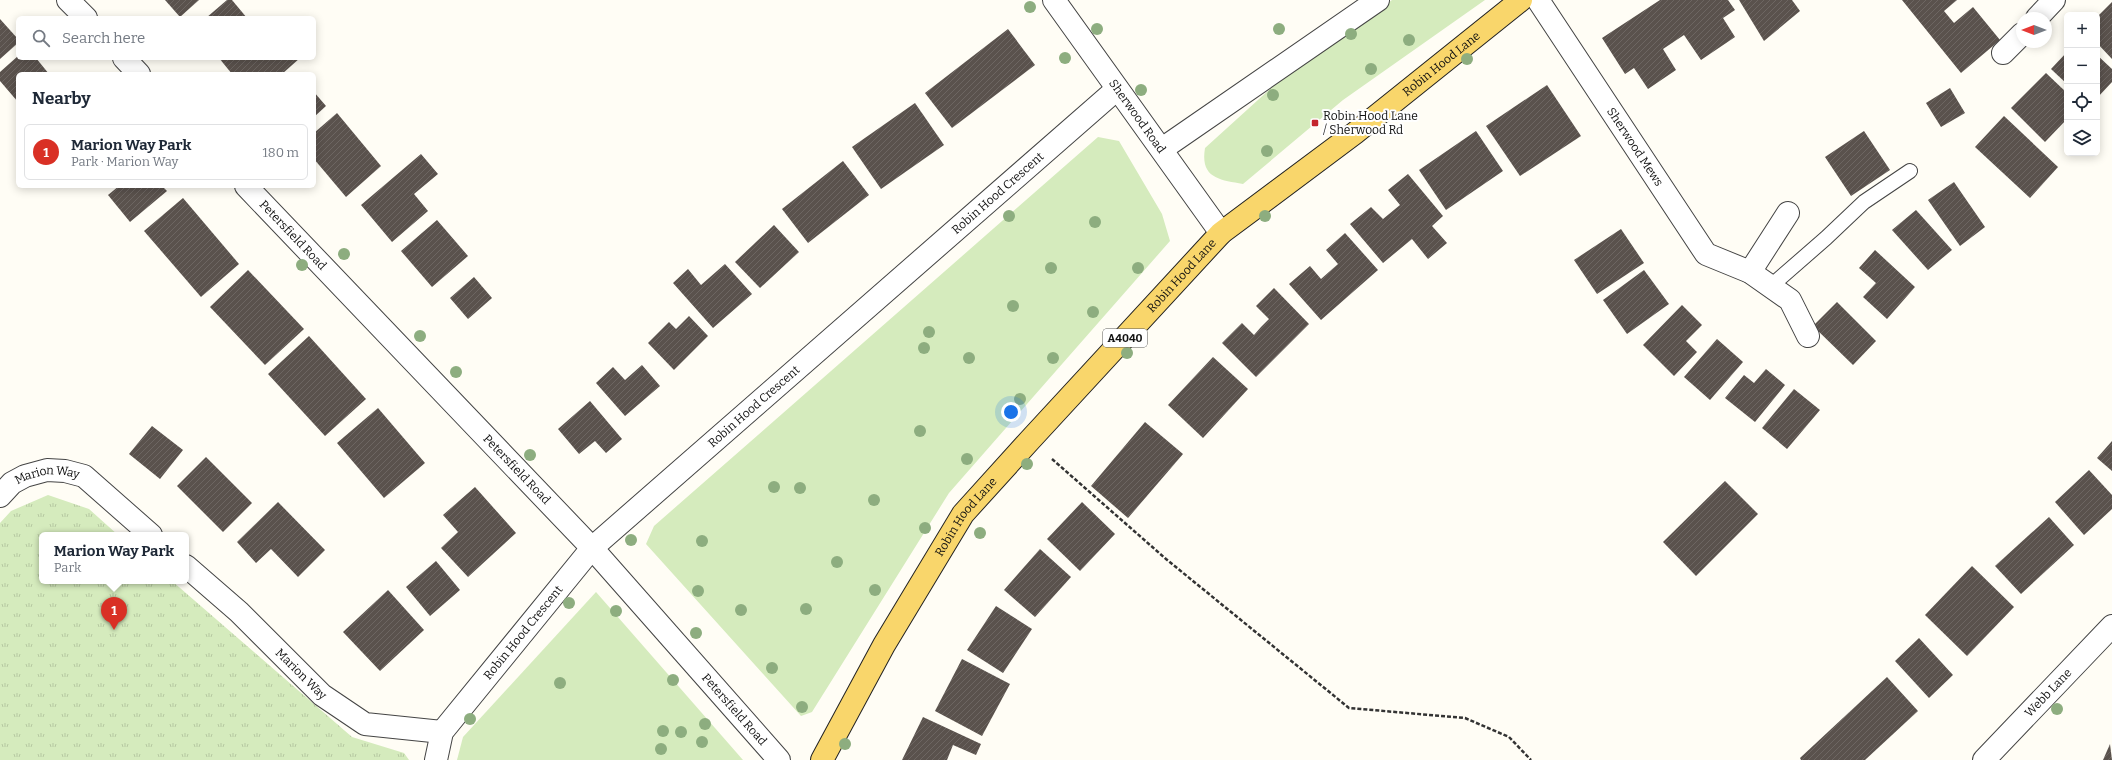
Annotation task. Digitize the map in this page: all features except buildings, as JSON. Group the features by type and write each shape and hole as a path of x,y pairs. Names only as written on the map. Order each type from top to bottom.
{"main road":[{"name":"Robin Hood Lane","path":"822,760 884,645 963,514 1030,440 1221,233 1355,133 1521,0"}],"street":[{"path":"68,0 84,16"},
{"name":"Sherwood Road","path":"1054,0 1221,233"},
{"path":"1162,149 1378,0"},
{"name":"Sherwood Mews","path":"1538,0 1706,254 1750,272 1790,300 1808,336"},
{"path":"2003,53 2016,40"},
{"path":"126,60 137,72"},
{"name":"Robin Hood Crescent","path":"436,760 442,732 592,548 1117,89"},
{"name":"Petersfield Road","path":"248,188 592,548 779,760"},
{"path":"1750,272 1788,213"},
{"name":"Marion Way","path":"0,496 12,483 25,476 47,470 65,471 84,476 148,532"},
{"name":"Marion Way","path":"189,569 239,612 322,696 365,724 442,732"},
{"name":"Webb Lane","path":"1984,760 2112,626"}],"lane":[{"path":"1771,286 1826,238 1864,202 1910,171"}],"path":[{"path":"1030,440 1166,559 1349,708 1465,718 1509,737 1531,760"}],"green space":[{"path":"1392,0 1485,0 1343,100 1243,184 1219,179 1208,172 1205,166 1204,158 1205,148 1291,70"},
{"path":"1098,137 1119,141 1162,214 1170,241 949,493 812,712 801,716 646,544 654,526"},
{"path":"48,495 89,509 115,532 39,532 39,584 175,584 352,737 404,753 409,760 0,760 0,523 11,511"},
{"path":"596,592 743,760 457,760 463,737"}],"place":[{"name":"Robin Hood Lane / Sherwood Rd","path":"1315,123"},
{"name":"Marion Way Park","path":"114,630"}]}
